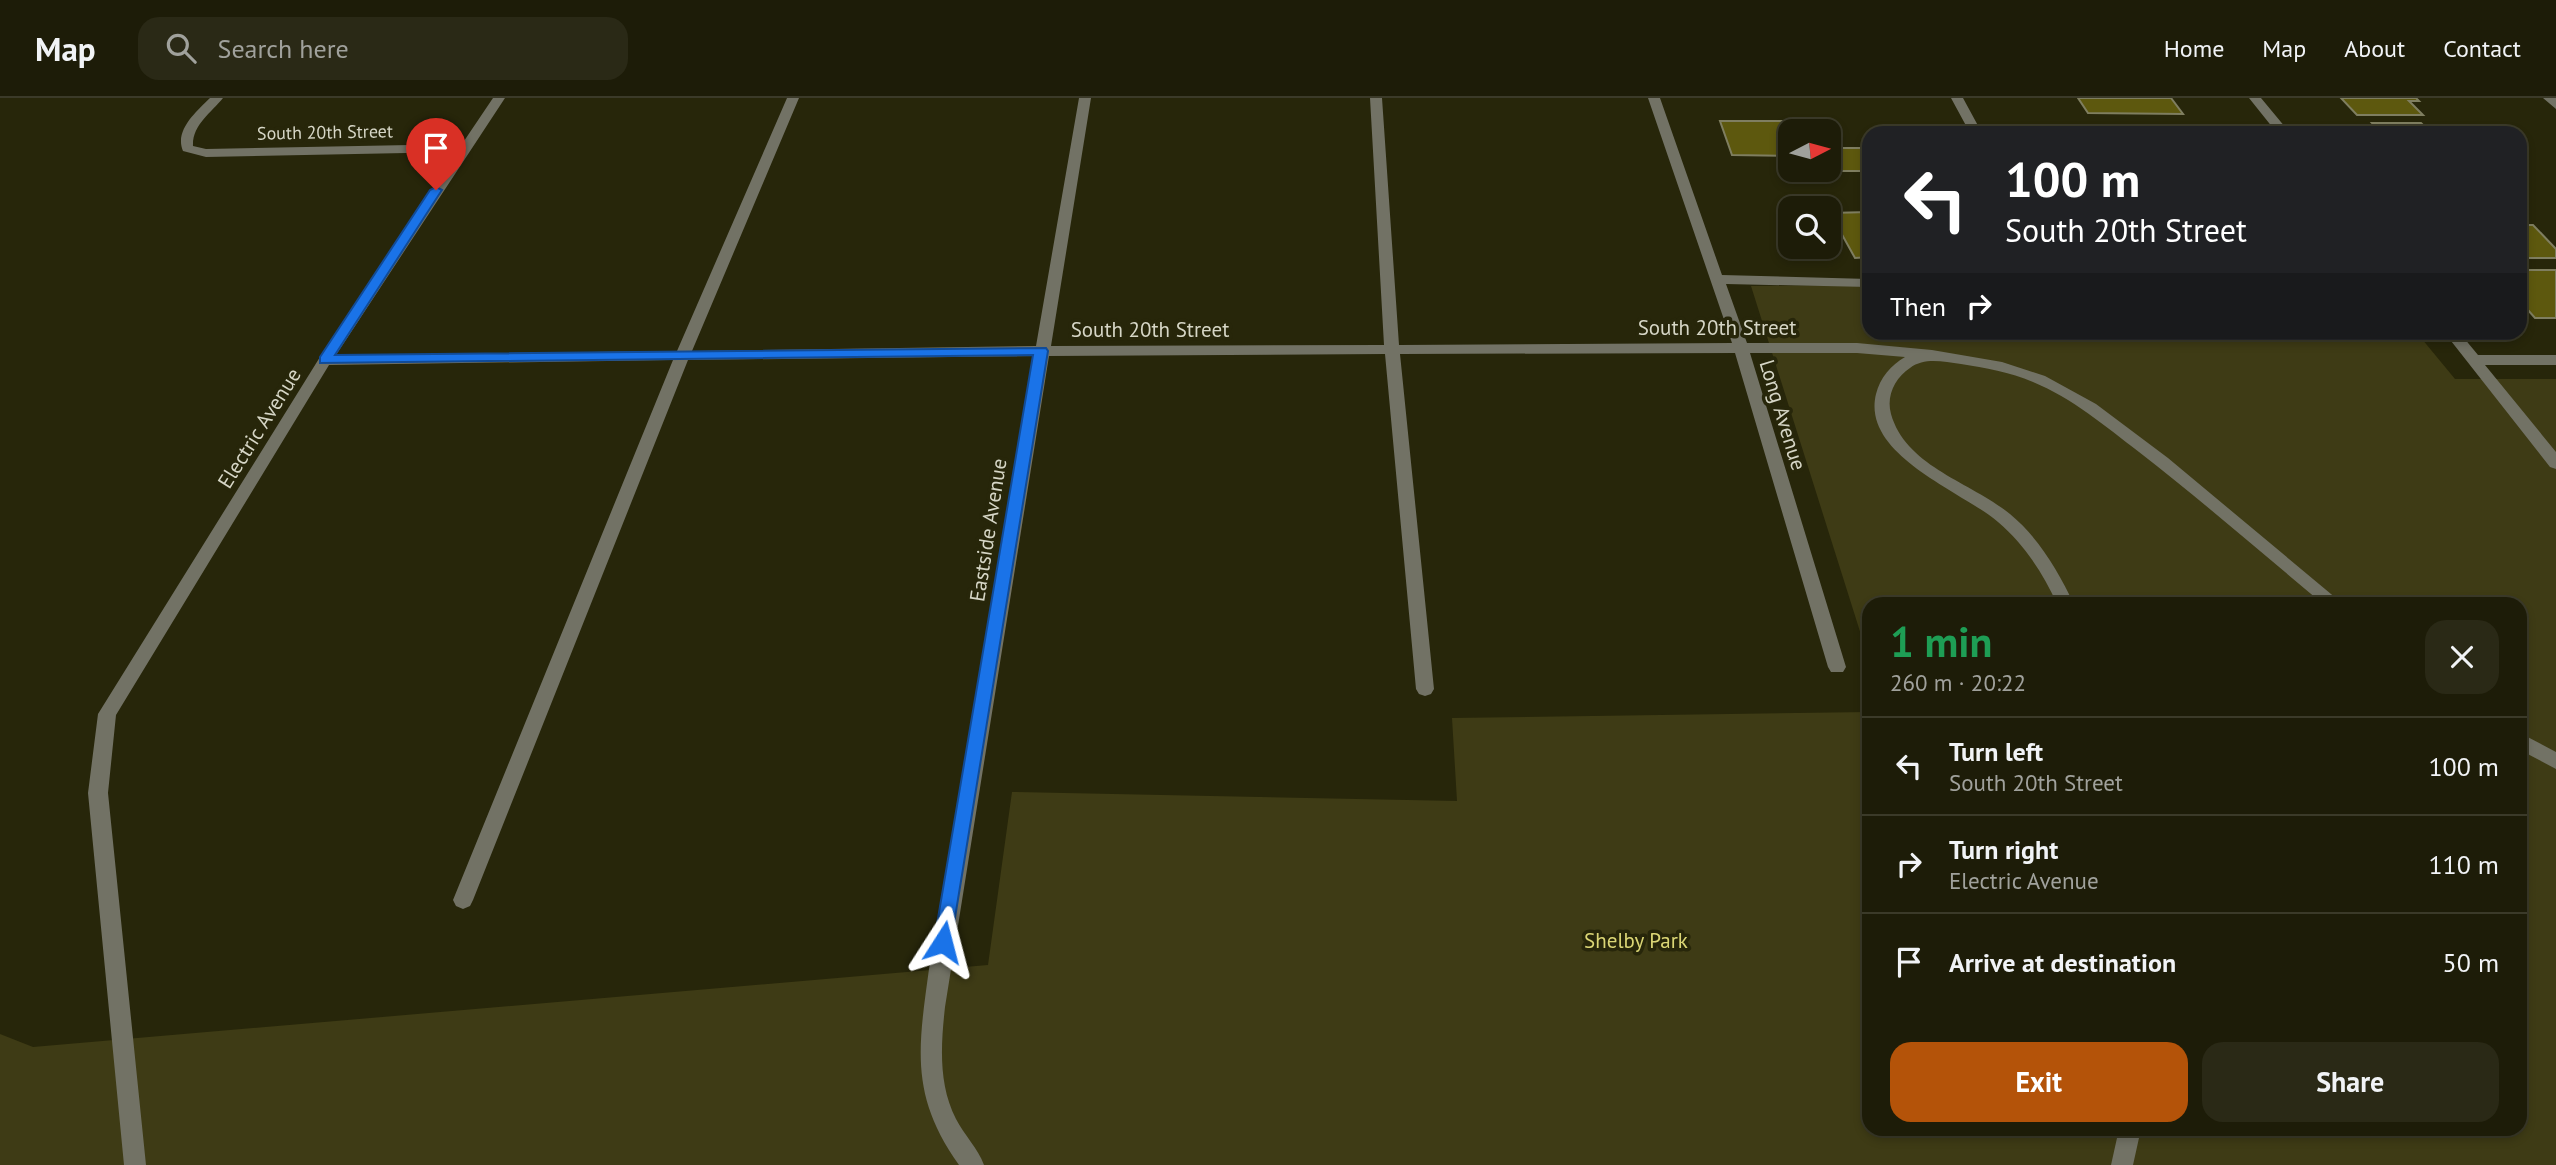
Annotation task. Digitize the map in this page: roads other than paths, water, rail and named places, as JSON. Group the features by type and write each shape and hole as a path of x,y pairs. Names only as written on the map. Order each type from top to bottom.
{"street":[{"name":"South 20th Street","path":"216,98 193,124 185,141 187,148 206,153 464,148"},
{"name":"Electric Avenue","path":"135,1165 98,793 107,714 325,360 499,98"},
{"path":"463,900 683,355 793,98"},
{"name":"Eastside Avenue","path":"974,1165 943,1118 932,1081 930,1043 939,969 1084,98"},
{"path":"1376,98 1392,349 1425,690"},
{"name":"Long Avenue","path":"1654,98 1741,348 1838,667"},
{"path":"1957,98 1972,126"},
{"path":"2255,98 2278,126"},
{"path":"2549,98 2556,105"},
{"path":"1717,279 1862,283"},
{"path":"2458,340 2556,463"},
{"name":"South 20th Street","path":"325,360 1392,349 1857,348 1932,355 2014,370 2059,388 2179,475 2327,597"},
{"path":"1932,355 1916,357 1889,379 1882,402 1889,429 1901,446 1919,463 2004,518 2048,569 2062,597"},
{"path":"2474,360 2556,360"},
{"path":"2527,745 2556,761"},
{"path":"2122,1165 2128,1136"}],"park label":[{"name":"Shelby Park","path":"1636,940"}]}
